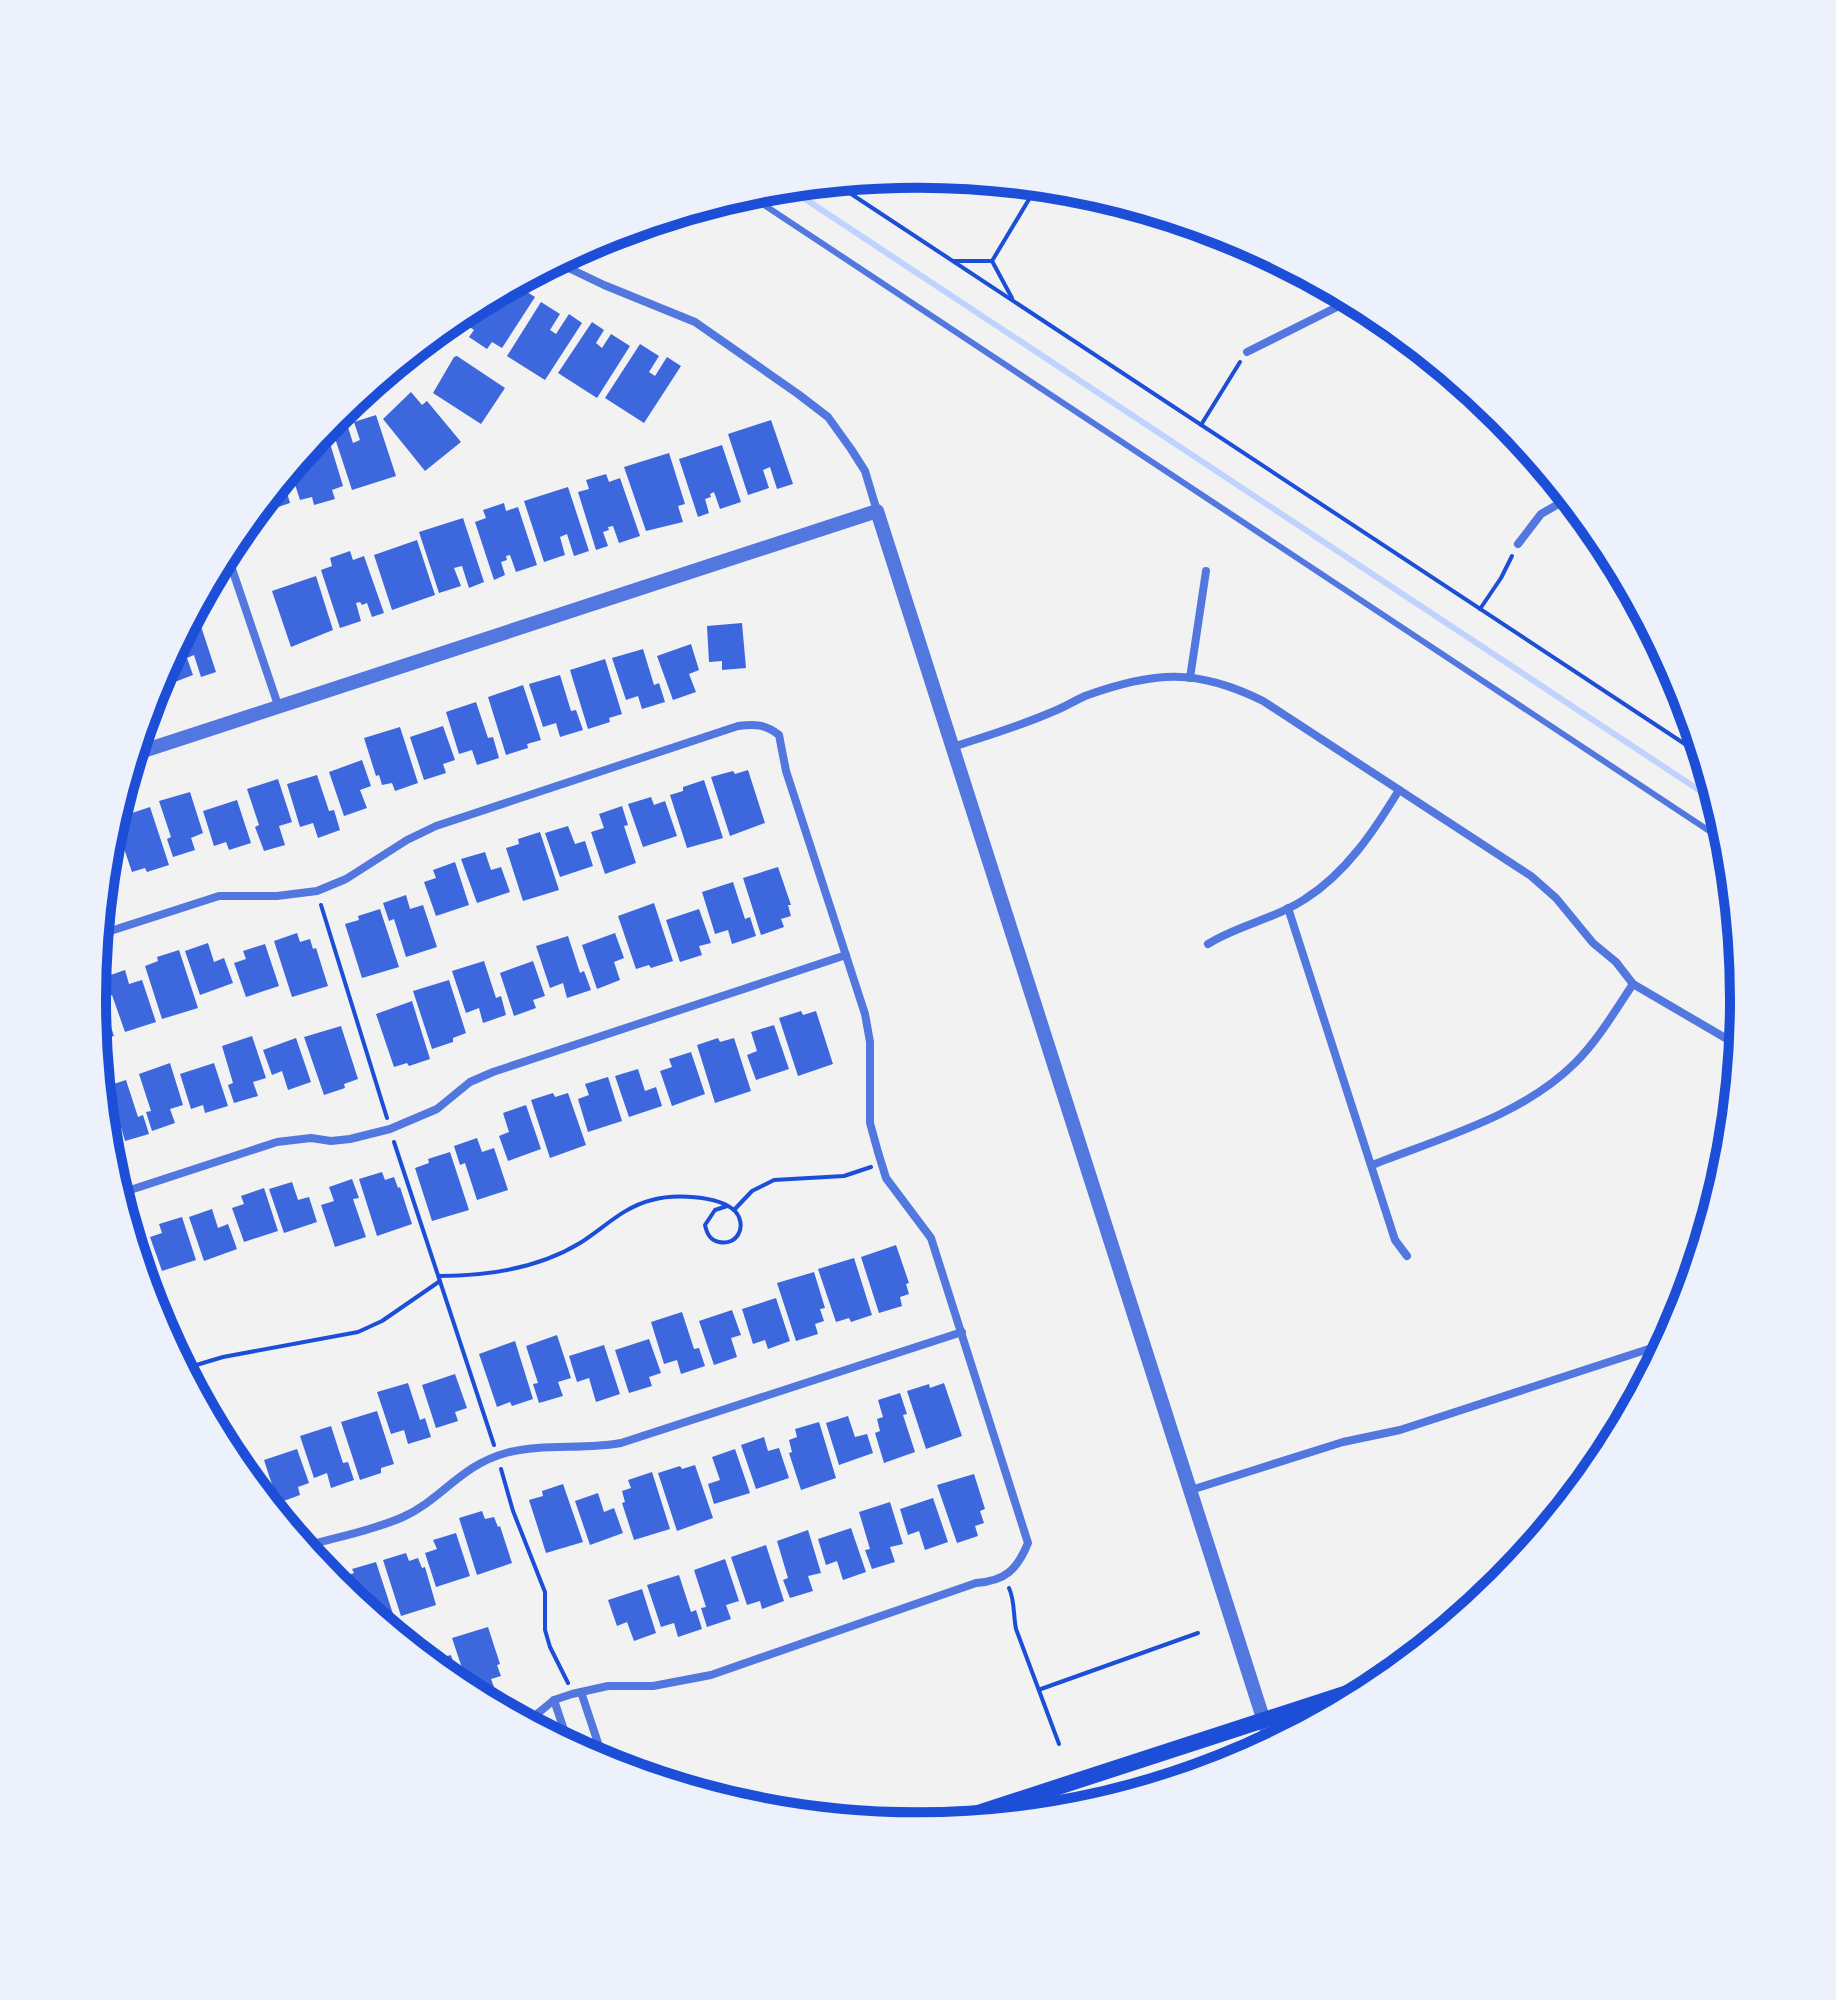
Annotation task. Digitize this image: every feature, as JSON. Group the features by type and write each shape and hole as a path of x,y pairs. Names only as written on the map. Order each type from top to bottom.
{"main road":[{"path":"994,1808 1331,1699"}],"street":[{"path":"568,268 695,322 828,417 865,471 1268,1732"},
{"path":"1247,352 1339,306"},
{"path":"1518,544 1541,514 1560,503"},
{"path":"146,750 877,511"},
{"path":"232,567 279,708"},
{"path":"1190,678 1206,571"},
{"path":"953,747 1054,712 1083,697 1143,678 1171,675 1236,688 1263,701 1531,876 1556,898 1593,943 1616,962 1633,984 1728,1040"},
{"path":"109,931 219,896 266,897 317,891 346,879 407,840 436,826 738,726 755,724 769,727 779,735 786,771 865,1014 870,1042 870,1123 886,1178 931,1238 1028,1543 1021,1562 995,1581 976,1583 711,1675 677,1683 608,1686 577,1693 554,1700 535,1715"},
{"path":"1208,944 1305,900 1348,862 1372,834 1399,790"},
{"path":"1288,908 1395,1240 1407,1256"},
{"path":"129,1190 277,1142 311,1138 331,1141 350,1139 390,1129 437,1109 470,1082 493,1072 846,955"},
{"path":"1372,1165 1500,1112 1552,1083 1595,1041 1633,984"},
{"path":"316,1543 403,1517 464,1471 498,1456 527,1449 597,1447 621,1443 962,1332"},
{"path":"1191,1490 1343,1442 1400,1430 1651,1348"},
{"path":"577,1693 598,1746"},
{"path":"554,1700 564,1730"}],"lane":[{"path":"762,204 1712,833"}],"path":[{"path":"848,192 1689,747"},
{"path":"992,261 1031,196"},
{"path":"952,261 992,261"},
{"path":"992,261 1013,300"},
{"path":"1201,425 1247,352"},
{"path":"1480,609 1501,578 1518,544"},
{"path":"317,891 513,1511 545,1592 545,1630 550,1647 577,1693"},
{"path":"734,1210 752,1191 774,1180 844,1176 882,1163"},
{"path":"194,1366 223,1357 358,1332 382,1321 440,1279 514,1268 561,1253 616,1217 647,1201 666,1196 687,1197 727,1206 734,1210 740,1219 738,1237 723,1243 714,1241 708,1235 705,1225 715,1210 727,1206"},
{"path":"1004,1577 1014,1599 1016,1629 1034,1683 1041,1689 1059,1744"},
{"path":"1041,1689 1198,1633"}],"building":[{"path":"524,290 535,297 502,348 492,342 487,349 469,337 474,330 467,325 512,297"},
{"path":"541,302 560,314 550,330 556,334 569,314 582,323 545,380 507,356"},
{"path":"592,322 604,330 596,343 602,348 611,334 630,346 597,398 558,373"},
{"path":"640,344 659,356 649,372 655,376 667,357 681,366 644,423 605,398"},
{"path":"457,356 505,388 481,424 433,393"},
{"path":"411,392 422,405 427,401 461,442 425,471 383,419"},
{"path":"376,415 396,476 352,490 334,436 347,423 353,443 360,440 354,422"},
{"path":"771,420 793,484 777,489 770,467 763,470 769,488 748,495 728,434"},
{"path":"329,442 343,486 332,490 335,499 314,505 312,497 300,500 294,482"},
{"path":"722,445 741,502 720,509 714,492 705,499 709,513 698,517 679,459"},
{"path":"669,453 685,504 678,506 683,522 646,531 624,467"},
{"path":"606,474 609,482 620,478 640,536 619,543 613,526 608,527 609,530 603,532 608,546 596,550 578,492 589,489 586,480"},
{"path":"568,487 589,551 574,556 567,534 560,537 565,555 544,562 524,501"},
{"path":"286,491 290,503 272,509"},
{"path":"504,503 506,511 518,507 537,565 516,572 510,555 506,556 507,560 501,562 505,575 494,580 475,522 486,518 483,510"},
{"path":"463,518 484,582 469,588 462,566 454,568 461,586 439,593 419,532"},
{"path":"417,540 435,595 392,610 374,555"},
{"path":"350,551 353,560 364,556 384,613 372,617 367,603 356,603 361,621 340,628 321,570 332,566 330,558"},
{"path":"316,576 333,630 291,647 272,591"},
{"path":"200,623 216,672 201,677 194,655 187,658 193,675 172,683"},
{"path":"742,623 746,668 722,670 722,661 709,662 707,626"},
{"path":"691,644 699,670 689,674 696,692 673,700 657,656"},
{"path":"643,649 654,685 659,683 665,702 642,709 638,696 626,700 612,658"},
{"path":"605,659 622,714 609,718 610,722 588,729 570,670"},
{"path":"560,675 571,711 576,710 583,730 560,737 556,723 543,727 529,684"},
{"path":"523,685 541,740 506,755 488,697"},
{"path":"476,702 488,738 493,737 499,758 477,765 472,750 459,754 446,712"},
{"path":"443,726 455,760 443,764 446,773 424,780 410,737"},
{"path":"400,727 418,783 395,791 392,783 382,785 379,775 376,776 364,738"},
{"path":"362,760 371,786 360,790 367,808 344,816 329,772"},
{"path":"748,770 765,823 730,836 711,777"},
{"path":"317,775 329,811 334,810 340,830 318,838 313,823 300,827 287,784"},
{"path":"278,779 292,822 279,826 285,845 264,851 247,789"},
{"path":"704,780 723,838 687,848 670,795"},
{"path":"190,792 203,833 191,838 195,850 173,857 167,839 171,837 159,801"},
{"path":"651,797 654,805 665,801 677,836 643,847 628,804"},
{"path":"237,800 251,843 229,850 226,842 214,846 203,811"},
{"path":"622,806 628,825 624,826 636,863 605,874 591,832 604,828 599,814"},
{"path":"150,807 169,865 147,872 145,868 132,872 122,842 128,814"},
{"path":"568,826 575,844 585,841 593,866 560,877 545,833"},
{"path":"540,832 559,890 523,901 506,848 519,844 518,839"},
{"path":"485,852 491,870 501,867 510,892 477,903 461,859"},
{"path":"455,862 469,905 436,916 424,882 436,878 433,870"},
{"path":"778,867 791,905 788,905 791,916 781,919 784,927 761,935 743,878"},
{"path":"733,882 745,919 750,917 756,936 732,944 728,930 715,934 702,892"},
{"path":"406,895 410,909 423,905 437,947 406,957 394,919 389,921 383,903"},
{"path":"654,903 673,961 636,969 618,916"},
{"path":"380,909 399,967 362,978 345,924"},
{"path":"699,909 711,943 699,946 702,955 680,962 666,920"},
{"path":"297,933 300,942 310,939 313,949 316,948 328,986 292,997 274,941"},
{"path":"615,933 624,958 614,962 620,980 597,989 582,945"},
{"path":"568,936 580,973 584,971 591,990 567,998 563,983 550,988 536,946"},
{"path":"208,943 214,962 224,958 233,983 200,995 185,951"},
{"path":"265,944 279,986 246,997 234,963 246,959 243,951"},
{"path":"179,950 198,1008 162,1019 145,966 158,961 157,957"},
{"path":"484,961 496,998 501,996 506,1015 483,1023 479,1008 466,1013 452,971"},
{"path":"533,961 545,996 533,1000 536,1008 514,1016 500,973"},
{"path":"125,970 129,984 142,980 156,1022 125,1032 112,995 108,997 107,976"},
{"path":"449,980 466,1033 453,1038 453,1042 432,1049 413,991"},
{"path":"412,1001 430,1059 394,1067 376,1014"},
{"path":"801,1011 803,1015 816,1011 833,1064 798,1076 779,1018"},
{"path":"107,1014 114,1036 107,1038"},
{"path":"774,1025 789,1069 756,1080 747,1055 757,1051 751,1032"},
{"path":"341,1026 358,1079 344,1084 345,1088 324,1095 304,1037"},
{"path":"252,1036 266,1078 253,1082 258,1096 234,1103 228,1085 233,1083 222,1046"},
{"path":"296,1038 311,1082 288,1090 282,1071 272,1075 263,1050"},
{"path":"718,1038 720,1042 734,1038 751,1091 715,1103 697,1045"},
{"path":"691,1052 705,1094 672,1106 660,1071 672,1067 669,1059"},
{"path":"170,1063 183,1105 170,1109 175,1123 152,1131 146,1112 151,1111 139,1074"},
{"path":"214,1063 228,1106 205,1113 203,1105 191,1109 180,1074"},
{"path":"638,1069 645,1091 656,1087 662,1106 629,1117 615,1076"},
{"path":"608,1077 622,1121 588,1132 578,1099 589,1095 585,1084"},
{"path":"126,1080 138,1117 143,1115 149,1134 125,1141 121,1127 117,1128 111,1085"},
{"path":"553,1093 555,1097 568,1093 586,1145 550,1158 531,1100"},
{"path":"526,1105 541,1149 508,1161 499,1136 509,1132 503,1113"},
{"path":"477,1138 482,1152 494,1148 508,1190 477,1200 465,1163 460,1165 454,1146"},
{"path":"450,1152 469,1210 432,1221 415,1168 429,1163 428,1159"},
{"path":"382,1172 385,1180 394,1177 400,1187 412,1224 377,1236 359,1179"},
{"path":"352,1179 359,1198 353,1199 366,1237 335,1247 321,1205 334,1201 329,1187"},
{"path":"292,1182 298,1200 309,1197 317,1222 284,1233 269,1189"},
{"path":"264,1188 278,1231 244,1242 232,1208 244,1204 241,1196"},
{"path":"212,1209 218,1228 228,1224 237,1249 204,1261 189,1217"},
{"path":"182,1217 196,1260 162,1271 150,1237 162,1233 159,1224"},
{"path":"896,1245 909,1283 906,1284 909,1294 900,1297 902,1306 879,1313 861,1257"},
{"path":"854,1258 872,1315 851,1322 849,1318 836,1322 818,1269"},
{"path":"814,1272 825,1308 820,1309 824,1321 815,1324 818,1334 796,1341 777,1283"},
{"path":"776,1298 790,1341 768,1349 765,1340 753,1344 742,1309"},
{"path":"732,1310 741,1335 731,1338 737,1357 714,1365 699,1321"},
{"path":"682,1312 694,1349 699,1348 705,1366 681,1374 677,1360 664,1364 651,1322"},
{"path":"557,1335 571,1378 558,1382 563,1396 539,1403 533,1384 538,1383 526,1346"},
{"path":"649,1339 661,1373 649,1377 652,1386 629,1393 615,1350"},
{"path":"515,1341 533,1399 497,1407 479,1354"},
{"path":"604,1345 620,1394 596,1402 589,1378 577,1382 569,1356"},
{"path":"455,1374 467,1408 455,1412 458,1421 436,1428 422,1385"},
{"path":"408,1383 420,1420 425,1418 431,1437 408,1444 404,1430 391,1434 377,1392"},
{"path":"944,1383 962,1436 926,1449 907,1391"},
{"path":"900,1393 907,1414 903,1415 915,1452 884,1463 875,1433 880,1431 877,1419 883,1417 878,1400"},
{"path":"377,1411 394,1464 381,1468 381,1473 360,1480 341,1422"},
{"path":"848,1416 855,1437 867,1434 873,1453 839,1465 826,1423"},
{"path":"819,1422 836,1478 801,1490 789,1453 792,1452 789,1440 797,1437 795,1429"},
{"path":"331,1426 343,1463 348,1462 354,1480 331,1488 327,1473 314,1478 300,1436"},
{"path":"764,1437 768,1451 779,1448 789,1478 756,1489 741,1445"},
{"path":"297,1449 309,1483 298,1487 300,1495 281,1502 264,1460"},
{"path":"735,1449 750,1493 714,1504 708,1484 720,1480 712,1457"},
{"path":"695,1465 713,1518 677,1531 658,1473"},
{"path":"652,1472 670,1529 634,1540 622,1503 625,1502 622,1491 631,1488 628,1480"},
{"path":"974,1474 985,1509 980,1511 984,1523 975,1526 978,1536 957,1543 937,1485"},
{"path":"563,1484 583,1542 546,1553 529,1500 543,1496 542,1491"},
{"path":"598,1493 604,1512 614,1508 623,1533 590,1545 575,1501"},
{"path":"933,1498 948,1542 925,1550 919,1531 908,1535 900,1509"},
{"path":"890,1502 903,1544 890,1547 895,1562 872,1569 865,1550 870,1549 859,1512"},
{"path":"482,1511 485,1519 494,1517 500,1526 512,1563 477,1575 459,1518"},
{"path":"851,1528 866,1572 843,1580 837,1561 826,1565 818,1539"},
{"path":"808,1530 821,1573 808,1576 813,1591 790,1598 783,1580 788,1578 777,1541"},
{"path":"456,1533 470,1576 436,1587 425,1553 437,1549 433,1540"},
{"path":"766,1545 784,1601 762,1609 760,1601 747,1605 731,1557"},
{"path":"406,1553 409,1561 418,1558 422,1568 425,1567 436,1605 401,1616 383,1560"},
{"path":"725,1559 739,1601 726,1605 731,1619 707,1627 701,1608 706,1607 694,1570"},
{"path":"376,1562 394,1617 346,1576 354,1573 352,1569"},
{"path":"679,1575 691,1612 696,1610 702,1629 678,1637 674,1623 661,1627 647,1585"},
{"path":"642,1589 656,1633 634,1641 627,1622 617,1626 608,1600"},
{"path":"488,1627 500,1664 497,1665 501,1676 491,1679 494,1687 489,1689 463,1672 452,1638"},
{"path":"451,1655 454,1666 442,1657"}],"waterway":[{"path":"802,197 1703,792"}]}
